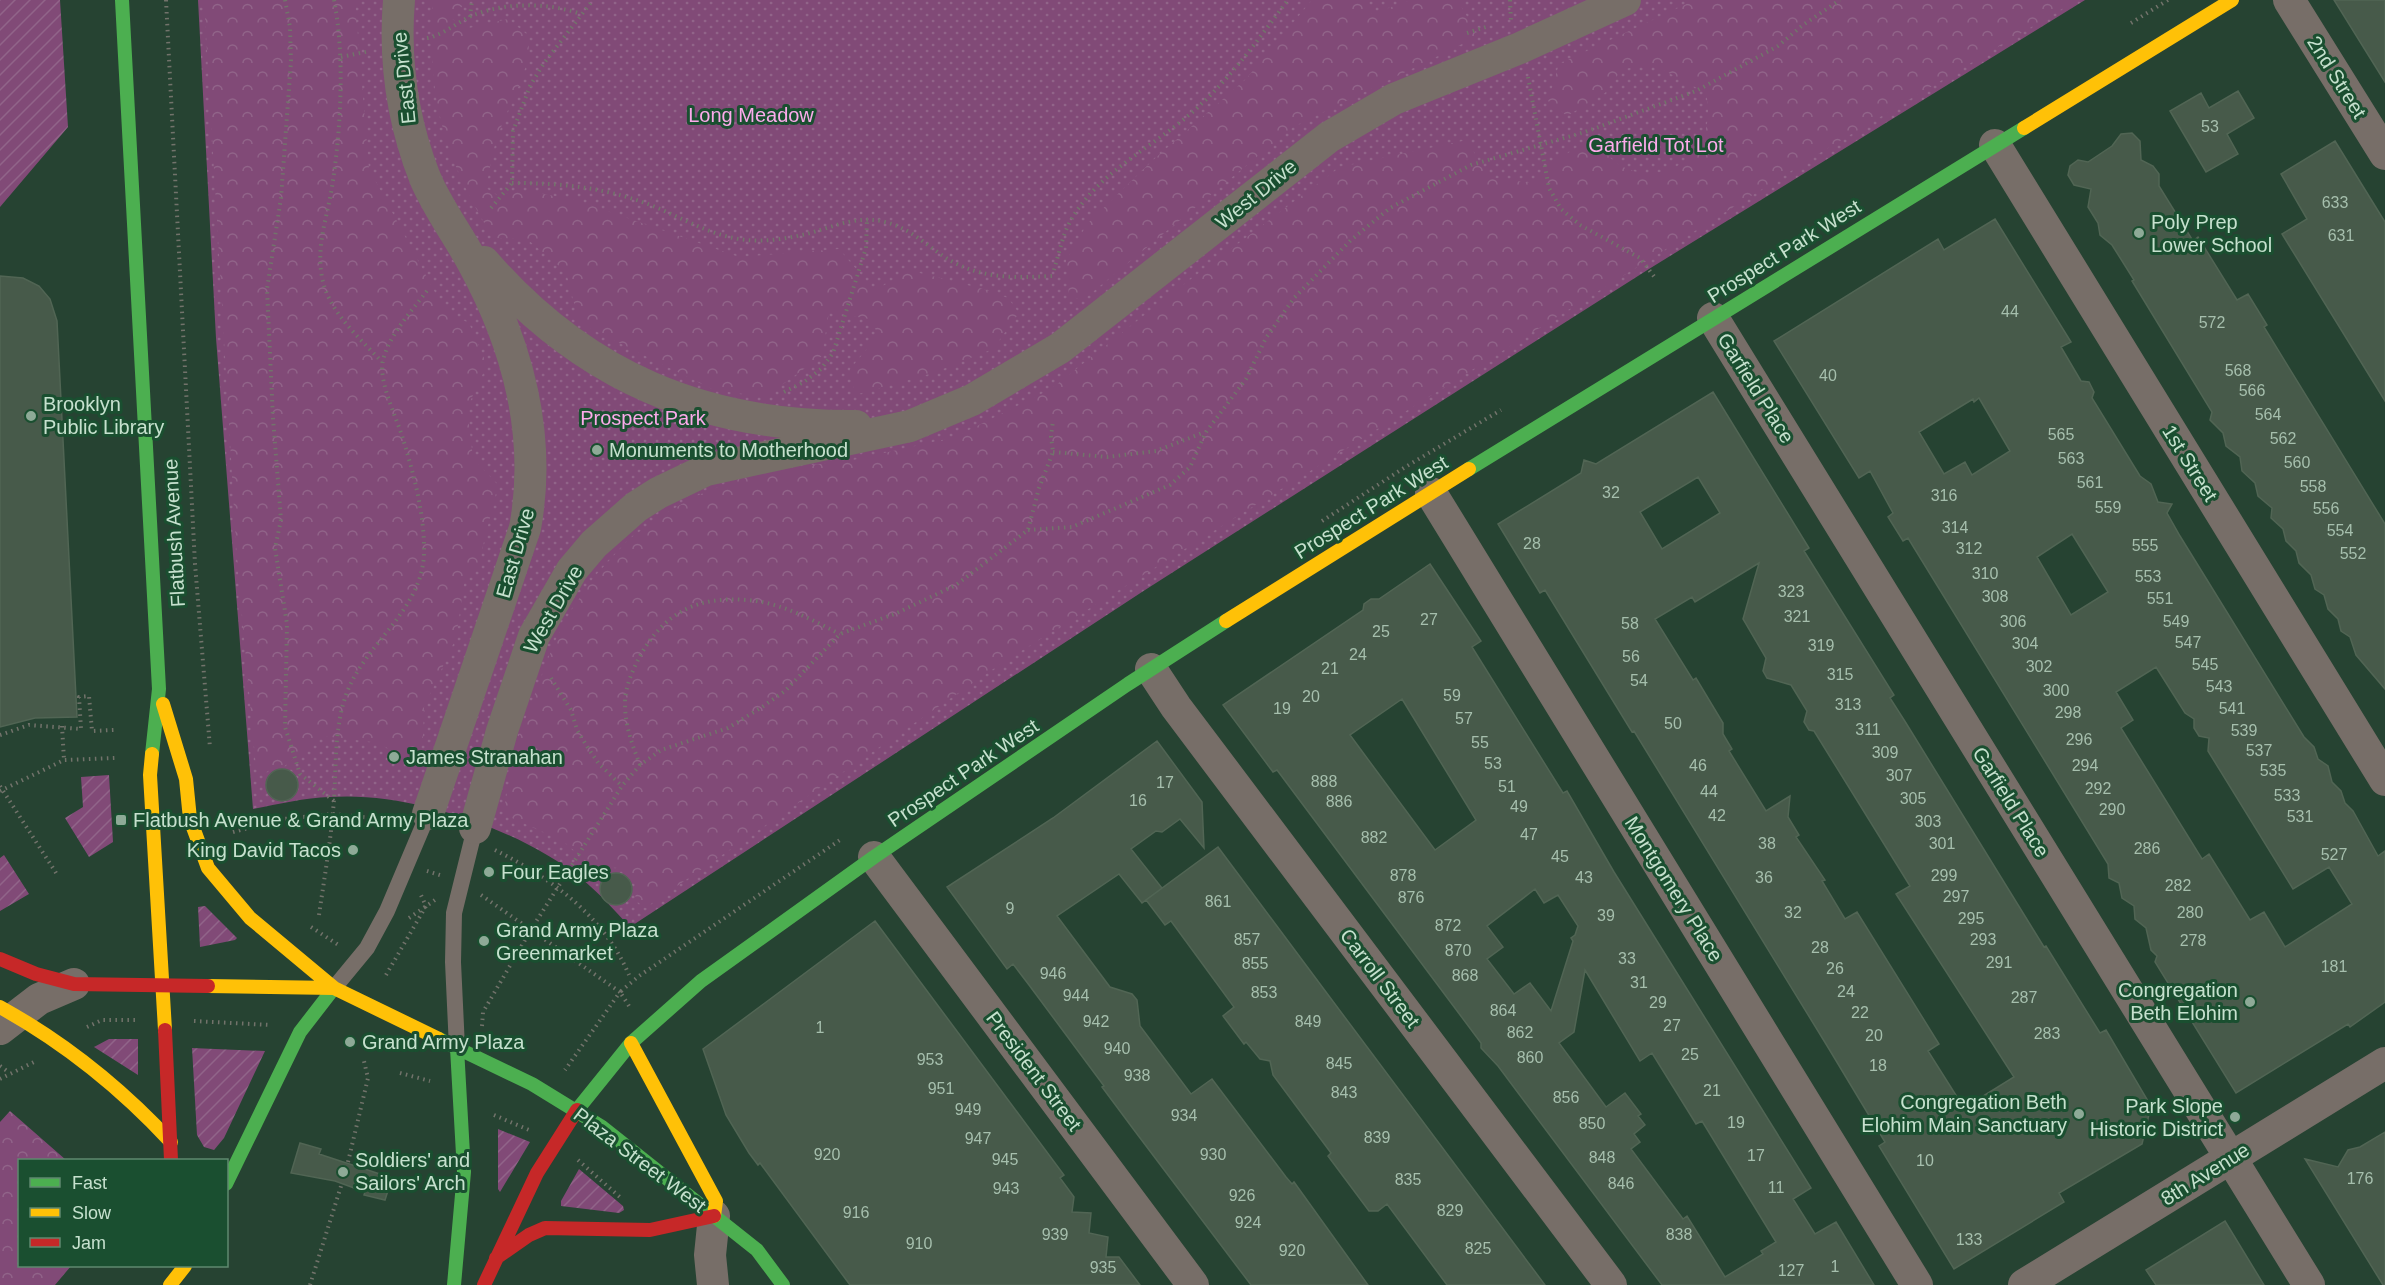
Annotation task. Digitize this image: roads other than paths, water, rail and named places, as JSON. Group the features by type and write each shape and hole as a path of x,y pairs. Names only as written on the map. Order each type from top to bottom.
{"main road":[{"name":"Flatbush Avenue","path":"122,0 159,688 150,775 164,985"},
{"name":"Prospect Park West","path":"484,1285 558,1137 577,1110 631,1042 701,981 874,857 1151,669 1713,318 2232,0"},
{"path":"159,688 186,779 190,819 208,868 250,918 334,988 300,1032 228,1180"},
{"name":"Plaza Street West","path":"0,959 36,974 74,984 334,988 457,1048 489,1061 577,1110 714,1216"},
{"path":"164,985 171,1159"},
{"path":"6,1017 61,1044 145,1112 171,1142"},
{"path":"631,1042 716,1200 714,1216"},
{"path":"454,1285 464,1172 457,1048"},
{"path":"496,1258 523,1239 545,1228 650,1230 714,1216"},
{"path":"714,1216 757,1250 783,1285"},
{"path":"170,1285 184,1267"}],"street":[{"name":"East Drive","path":"399,0 397,45 401,88 410,132 426,180 475,266 509,346 524,396 529,429 532,492 518,550 418,817"},
{"name":"West Drive","path":"480,837 524,658 534,636 572,570 616,523 657,493 706,470 910,426 972,400 1060,348 1329,137 1394,99 1520,48 1625,0"},
{"name":"2nd Street","path":"2289,0 2385,154"},
{"name":"1st Street","path":"1995,145 2385,780"},
{"name":"West Drive","path":"446,218 507,289 537,316 567,341 649,388 683,402 746,417 840,426 910,426"},
{"name":"Garfield Place","path":"1713,318 2309,1285"},
{"name":"Montgomery Place","path":"1431,493 1917,1285"},
{"name":"Carroll Street","path":"1151,669 1176,707 1611,1285"},
{"name":"President Street","path":"874,857 1193,1285"},
{"path":"6,1017 74,984"},
{"name":"8th Avenue","path":"2024,1285 2385,1063"},
{"name":"Plaza Street West","path":"713,1285 710,1255 714,1216"}],"lane":[{"name":"East Drive","path":"334,988 362,953 407,864 418,817"},
{"name":"West Drive","path":"457,1048 453,962 454,913 460,881 480,837"}],"place":[{"name":"Poly Prep Lower School","path":"2139,233"},
{"name":"Brooklyn Public Library","path":"31,416"},
{"name":"Monuments to Motherhood","path":"597,450"},
{"name":"James Stranahan","path":"394,757"},
{"name":"Flatbush Avenue & Grand Army Plaza","path":"121,820"},
{"name":"King David Tacos","path":"353,850"},
{"name":"Four Eagles","path":"489,872"},
{"name":"Grand Army Plaza Greenmarket","path":"484,941"},
{"name":"Congregation Beth Elohim","path":"2250,1002"},
{"name":"Grand Army Plaza","path":"350,1042"},
{"name":"Congregation Beth Elohim Main Sanctuary","path":"2079,1114"},
{"name":"Park Slope Historic District","path":"2235,1117"},
{"name":"Soldiers' and Sailors' Arch","path":"343,1172"}],"park label":[{"name":"Long Meadow","path":"751,115"},
{"name":"Garfield Tot Lot","path":"1656,145"},
{"name":"Prospect Park","path":"643,418"}]}
